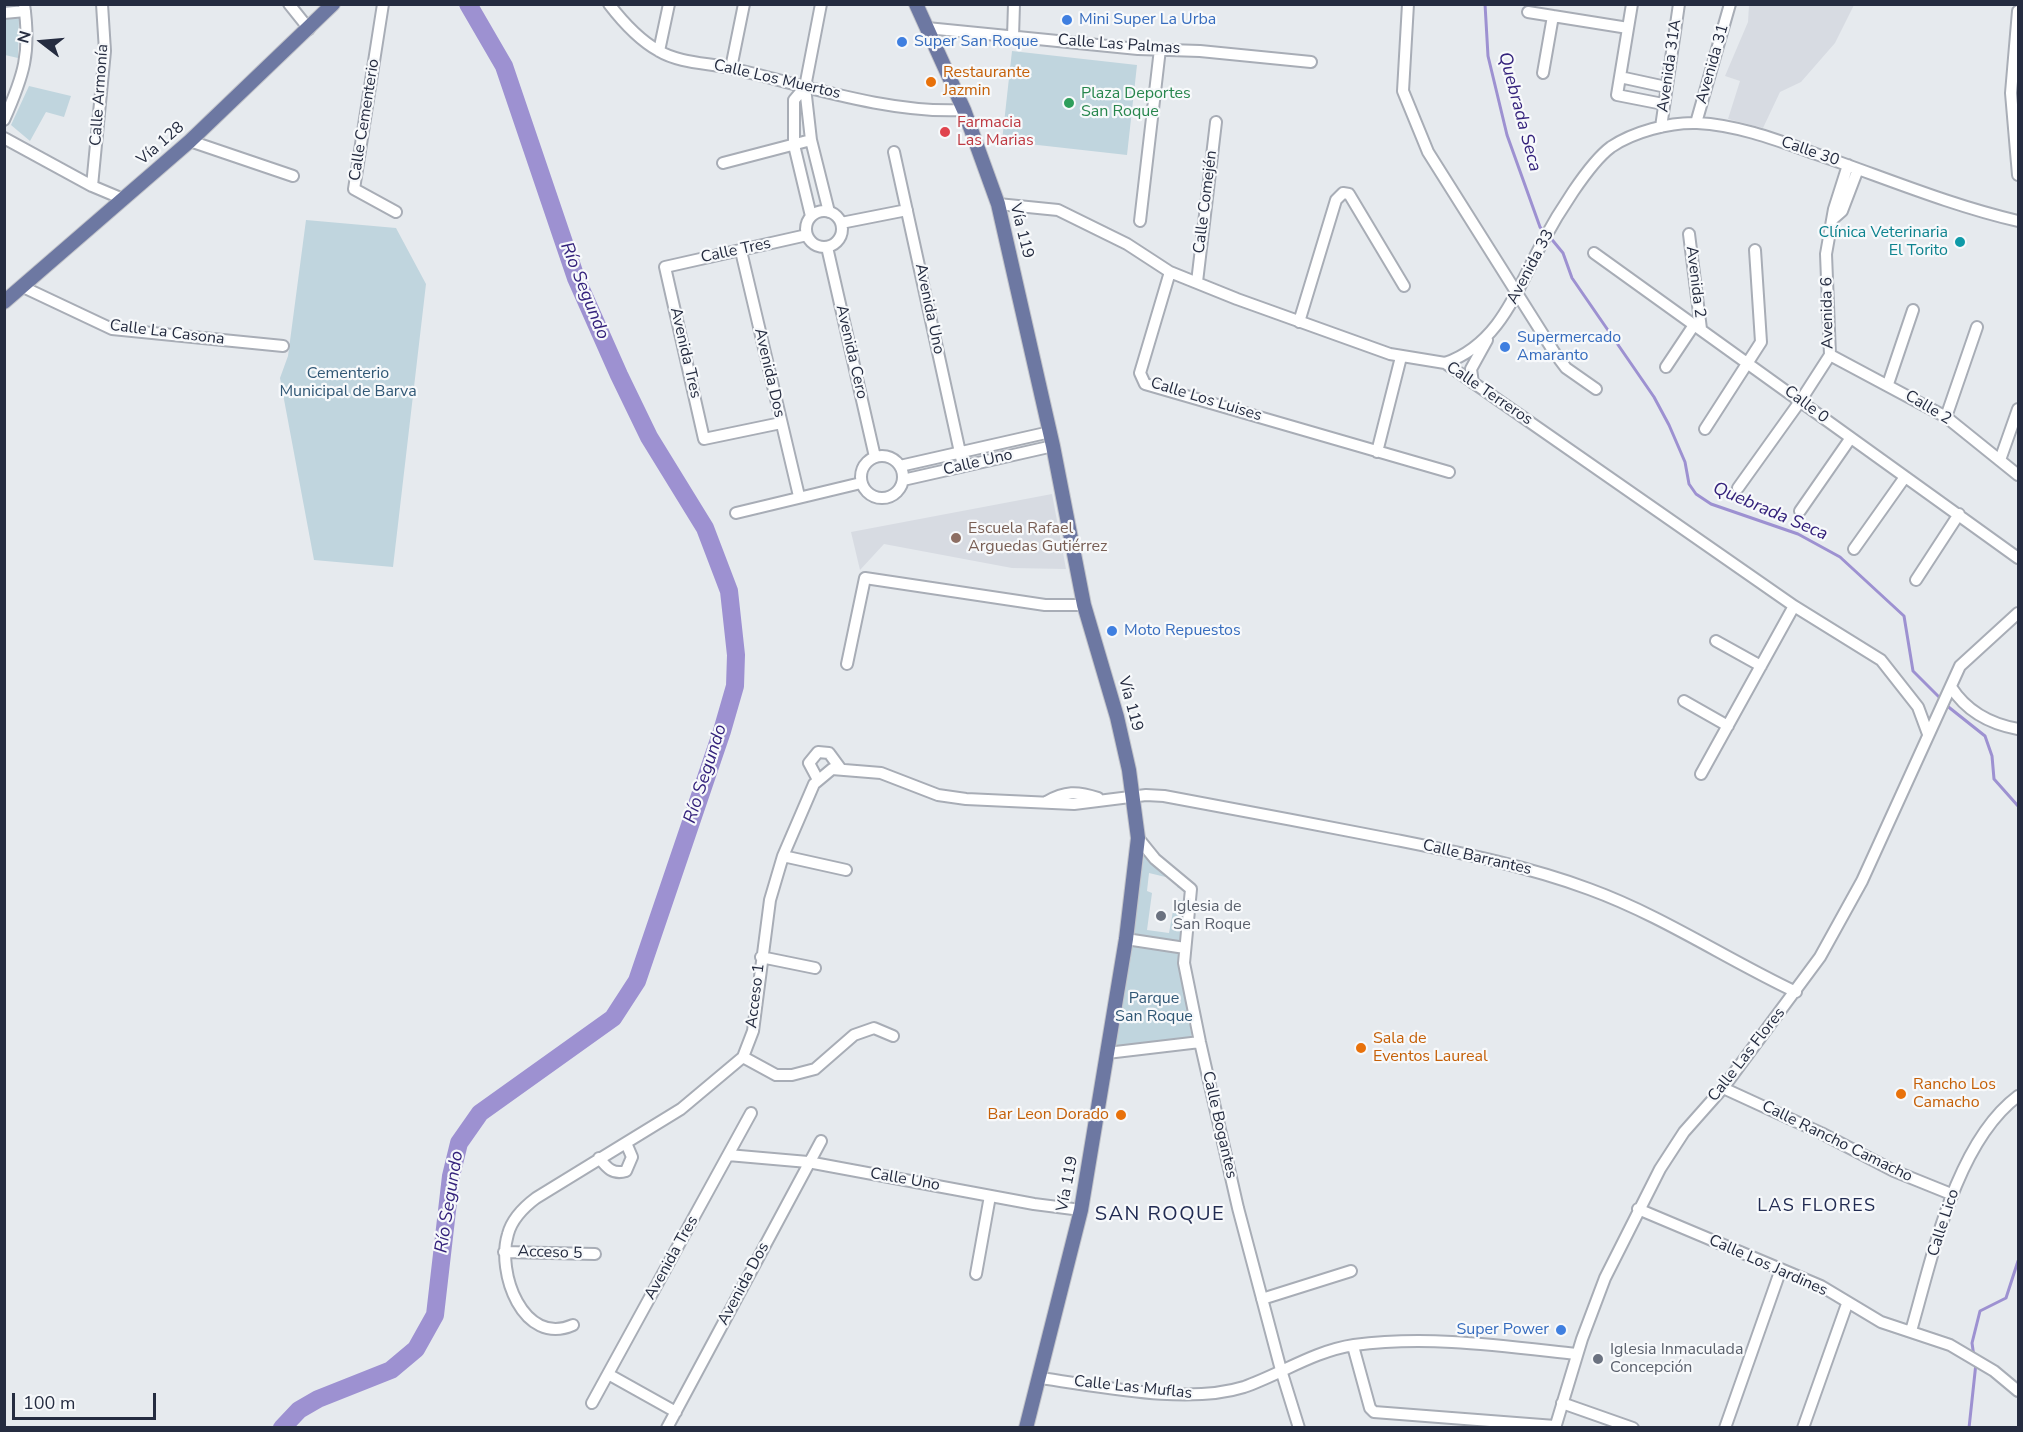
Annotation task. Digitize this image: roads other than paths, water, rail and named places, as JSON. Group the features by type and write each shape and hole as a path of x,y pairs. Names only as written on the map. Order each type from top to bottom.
{"main road":[{"name":"Vía 128","path":"4,302 190,141 333,4"},
{"name":"Vía 119","path":"916,4 964,110 998,204 1052,439 1084,601 1117,717 1135,796 1138,838 1126,939 1081,1210 1026,1428"}],"street":[{"name":"Calle Armonía","path":"92,186 105,51 102,4"},
{"path":"289,4 309,29"},
{"name":"Calle Cementerio","path":"383,4 354,189 396,212"},
{"name":"Calle Los Muertos","path":"609,4 641,38 670,56 731,68 805,87 913,108 942,112 964,110"},
{"path":"659,51 669,4"},
{"path":"731,68 744,4"},
{"path":"805,87 794,100 794,146 811,216 807,225 807,235 815,244 827,247 841,235 841,223 829,212 811,140 805,87 820,4"},
{"path":"1013,37 1014,4"},
{"path":"1408,4 1403,91 1428,152 1566,368 1596,389"},
{"path":"1632,4 1617,95 1663,104"},
{"name":"Avenida 31A","path":"1661,128 1679,4"},
{"name":"Avenida 31","path":"1696,123 1730,4"},
{"path":"4,13 25,8 28,47 23,76 4,120"},
{"path":"2019,11 2011,93 2019,175"},
{"path":"1528,12 1628,28"},
{"path":"1543,73 1553,16"},
{"name":"Calle Las Palmas","path":"927,28 1311,62"},
{"path":"1140,221 1160,49"},
{"path":"1620,77 1666,87"},
{"name":"Calle Comején","path":"1197,282 1216,122"},
{"name":"Calle 30","path":"1602,154 1627,138 1661,128 1696,123 1743,130 1991,215 2019,221"},
{"path":"4,138 92,186 123,199"},
{"path":"723,163 811,140"},
{"path":"190,141 293,176"},
{"name":"Avenida Uno","path":"894,152 963,466"},
{"name":"Avenida 33","path":"1445,363 1476,347 1492,332 1509,309 1549,231 1602,154"},
{"name":"Avenida 6","path":"1738,488 1830,355 1826,254 1834,218 1842,211 1853,167"},
{"path":"1299,322 1336,200 1343,193 1349,194 1404,286"},
{"name":"Calle Terreros","path":"998,204 1058,210 1127,244 1170,272 1299,322 1401,357 1445,363 1618,481 1794,606 1881,660 1918,707 1928,734"},
{"path":"841,223 907,210"},
{"path":"811,216 820,212 829,212"},
{"name":"Avenida 2","path":"1689,234 1697,327"},
{"name":"Calle Tres","path":"665,267 807,235"},
{"name":"Avenida Cero","path":"827,247 875,457"},
{"path":"1705,429 1761,342 1755,250"},
{"name":"Avenida Dos","path":"741,251 799,496"},
{"name":"Calle 0","path":"1594,253 2019,558"},
{"name":"Avenida Tres","path":"665,267 704,439 781,423"},
{"name":"Calle Los Luises","path":"1170,272 1140,373 1145,384 1449,472"},
{"name":"Calle La Casona","path":"23,287 112,329 284,346"},
{"path":"1888,384 1913,310"},
{"path":"1666,367 1697,327"},
{"path":"1946,417 1977,327"},
{"path":"1473,383 1471,369 1492,332"},
{"name":"Calle 2","path":"1830,355 1946,417 2019,475"},
{"path":"1377,452 1401,357"},
{"path":"2000,460 2019,409"},
{"name":"Calle Uno","path":"900,466 960,452 1052,439"},
{"name":"Calle Uno","path":"903,480 963,466 1052,439"},
{"path":"1800,511 1851,439"},
{"path":"875,457 889,457 900,466 903,480 898,492 880,498 868,494 861,483 862,470 875,457"},
{"path":"1854,549 1905,477"},
{"path":"736,513 799,496 861,483"},
{"path":"1916,580 1959,514"},
{"path":"847,664 865,578 1034,602 1045,599 1084,601"},
{"path":"1701,774 1794,606"},
{"name":"Calle Las Flores","path":"1555,1427 1577,1354 1605,1278 1638,1209 1684,1132 1723,1088 1820,957 1862,881 1960,666 2019,613"},
{"path":"1716,641 1761,666"},
{"path":"1950,691 1972,711 1991,722 2019,729"},
{"path":"1684,701 1728,726"},
{"path":"1918,707 1940,710"},
{"path":"840,768 829,753 818,752 811,758 809,764 817,778 825,772 840,768 881,773 938,795 966,799 1074,804 1135,796"},
{"name":"Acceso 1","path":"743,1057 753,1031 770,900 783,856 817,778"},
{"name":"Calle Barrantes","path":"1135,796 1164,796 1342,829 1456,852 1539,873 1587,888 1659,918 1695,936 1745,968 1796,992"},
{"name":"Calle Bogantes","path":"1138,838 1155,859 1191,889 1184,963 1238,1208 1281,1370 1299,1428"},
{"path":"783,856 846,870"},
{"path":"1126,939 1185,948"},
{"path":"761,957 815,968"},
{"path":"573,1325 562,1330 550,1329 537,1323 523,1311 507,1276 504,1252 508,1233 524,1208 599,1158 681,1109 743,1057 776,1075 792,1075 815,1069 854,1035 874,1029 893,1036"},
{"path":"1107,1053 1200,1042"},
{"name":"Calle Rancho Camacho","path":"1723,1088 1821,1133 1893,1171 1951,1194"},
{"name":"Calle Lico","path":"1911,1331 1951,1194 1982,1139 2008,1104 2019,1096"},
{"name":"Avenida Tres","path":"592,1403 750,1113"},
{"name":"Avenida Dos","path":"667,1428 821,1141"},
{"path":"599,1158 610,1170 618,1173 626,1171 632,1157 626,1143"},
{"name":"Calle Uno","path":"728,1155 808,1162 990,1196 1081,1210"},
{"path":"976,1274 990,1196"},
{"name":"Calle Los Jardines","path":"1638,1209 1821,1286 1847,1304 1881,1322 1928,1336 1964,1352 1981,1362 2019,1392"},
{"name":"Acceso 5","path":"504,1252 595,1254"},
{"path":"1725,1428 1781,1269"},
{"path":"1262,1299 1352,1270"},
{"path":"1803,1428 1847,1304"},
{"name":"Calle Las Muflas","path":"1040,1378 1200,1395 1243,1387 1317,1354 1353,1346 1443,1340 1577,1354"},
{"path":"1353,1346 1370,1408 1374,1413 1555,1427"},
{"path":"608,1374 676,1412"},
{"path":"1563,1403 1633,1428"}],"waterway":[{"name":"Río Segundo","path":"282,1428 299,1410 318,1399 391,1370 416,1349 435,1315 451,1176 459,1143 480,1113 613,1018 637,981 722,731 735,686 736,655 729,591 705,528 649,437 619,375 576,278 504,66 468,4"},
{"name":"Quebrada Seca","path":"1485,4 1488,56 1507,135 1540,227 1544,232"},
{"name":"Quebrada Seca","path":"1549,236 1563,253 1572,278 1654,397 1669,425 1685,462 1689,484 1696,494 1711,504 1798,534 1840,557 1904,616 1913,671 1942,700"},
{"name":"Quebrada Seca","path":"1946,705 1985,736 1992,756 1994,779 2018,806"},
{"name":"Quebrada Seca","path":"1974,1357 1972,1343 1980,1311 2006,1298 2018,1261"},
{"name":"Quebrada Seca","path":"1969,1428 1976,1363"}],"place":[{"name":"Mini Super La Urba","path":"1067,20"},
{"name":"Super San Roque","path":"902,42"},
{"name":"Restaurante Jazmin","path":"931,82"},
{"name":"Plaza Deportes San Roque","path":"1069,103"},
{"name":"Farmacia Las Marias","path":"945,132"},
{"name":"Clínica Veterinaria El Torito","path":"1960,242"},
{"name":"Supermercado Amaranto","path":"1505,347"},
{"name":"Escuela Rafael Arguedas Gutiérrez","path":"956,538"},
{"name":"Moto Repuestos","path":"1112,631"},
{"name":"Iglesia de San Roque","path":"1161,916"},
{"name":"Sala de Eventos Laureal","path":"1361,1048"},
{"name":"Rancho Los Camacho","path":"1901,1094"},
{"name":"Bar Leon Dorado","path":"1121,1115"},
{"name":"Super Power","path":"1561,1330"},
{"name":"Iglesia Inmaculada Concepción","path":"1598,1359"}],"district":[{"name":"LAS FLORES","path":"1817,1207"},
{"name":"SAN ROQUE","path":"1160,1215"}],"park label":[{"name":"Cementerio Municipal de Barva","path":"348,383"},
{"name":"Parque San Roque","path":"1154,1008"}]}
